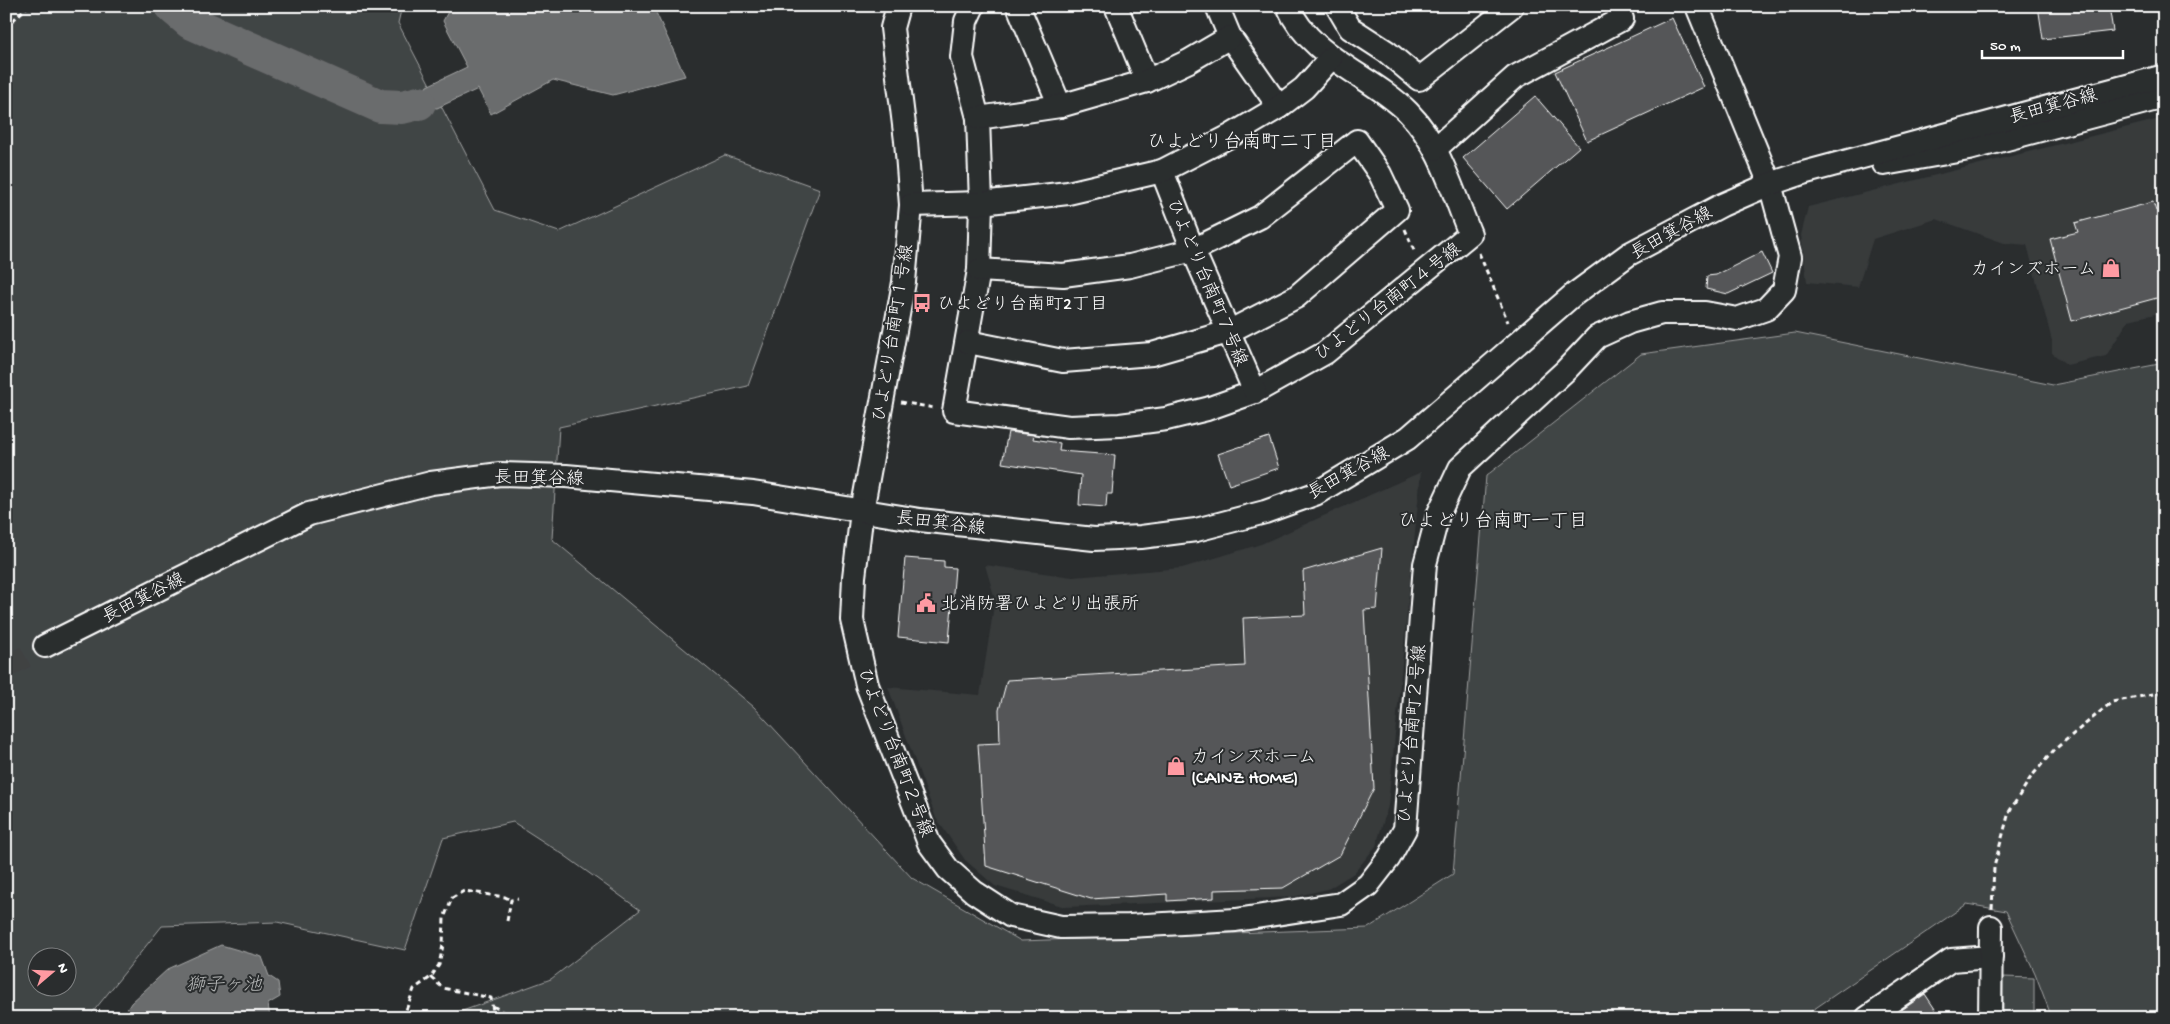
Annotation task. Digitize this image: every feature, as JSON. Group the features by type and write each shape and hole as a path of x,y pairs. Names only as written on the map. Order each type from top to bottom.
{"street":[{"name":"ひよどり台南町１号線","path":"862,511 904,282 911,206 906,141 892,28 898,6"},
{"path":"954,411 968,342 979,270 981,203 978,118 962,57 966,21 973,6"},
{"path":"1018,6 1060,106"},
{"path":"1116,6 1147,81"},
{"path":"1218,6 1230,37 1279,106"},
{"name":"ひよどり台南町４号線","path":"954,411 1069,427 1166,420 1207,409 1255,392 1324,353 1470,234 1435,148 1408,113 1376,85 1332,58 1307,34 1288,6"},
{"path":"1337,6 1350,28 1387,52 1419,79 1511,7"},
{"path":"1435,148 1515,77 1622,19 1617,6"},
{"path":"1697,6 1770,184"},
{"path":"978,118 1060,106 1147,81 1189,61 1230,37"},
{"path":"911,206 981,203 1068,193 1162,171 1232,136 1279,106 1304,88 1332,58"},
{"name":"長田箕谷線","path":"45,646 309,514 431,483 500,474 566,476 753,493 920,520 1094,539 1141,537 1196,530 1265,512 1315,494 1408,438 1572,296 1629,254 1722,205 1803,172 2164,76"},
{"name":"長田箕谷線","path":"1770,184 1969,149 2164,97"},
{"path":"968,342 1063,361 1152,354 1228,332 1296,296 1397,210 1380,174 1356,141 1260,217 1193,250 1130,266 1063,275 979,270"},
{"name":"ひよどり台南町７号線","path":"1162,171 1193,250 1255,392"},
{"name":"ひよどり台南町２号線","path":"862,511 854,577 852,620 867,685 929,843 948,869 974,892 1011,916 1061,927 1129,926 1236,920 1341,904 1368,885 1389,858 1405,829 1425,564 1438,516 1460,468 1566,370 1597,336 1630,322 1662,313 1705,313 1737,319 1766,309 1784,290 1790,257 1770,184"},
{"path":"1990,1018 1991,927"},
{"path":"1867,1018 1951,960 1991,957"}],"path":[{"path":"6,27 28,6"},
{"path":"1397,210 1424,272"},
{"path":"1470,234 1508,322"},
{"path":"882,399 954,411"},
{"path":"1991,927 1994,866 2009,812 2031,777 2054,750 2112,702 2164,692"},
{"path":"403,1018 414,989 431,977 439,965 443,945 444,918 452,898 464,891 505,897 511,900 518,899"},
{"path":"507,921 507,912 511,900"},
{"path":"431,977 443,988 491,998 494,1018"},
{"path":"492,1006 505,1013"}],"shaded area":[{"path":"6,6 402,6 398,23 495,210 559,232 725,155 820,189 748,386 559,427 552,539 754,707 912,878 1021,941 1368,928 1453,874 1486,476 1641,354 1795,333 2053,385 2164,363 2164,1018 2052,1018 2035,973 2006,911 1967,904 1801,1018 443,1018 551,979 640,910 564,855 513,822 443,838 405,950 277,922 162,926 88,1018 6,1018"},
{"path":"2164,118 2164,312 2129,320 2106,356 2067,365 2052,353 2052,341 2027,245 2004,243 1936,219 1873,239 1858,287 1807,282 1801,235 1808,207"},
{"path":"1421,472 1388,806 1376,846 1354,873 1328,889 1293,897 1065,907 995,886 965,860 936,818 888,687 980,695 995,599 985,565 1073,577 1182,568 1261,544"},
{"path":"2003,977 2034,978 2034,1018 2003,1018"}],"water":[{"path":"451,6 653,6 685,76 613,95 553,80 491,114 478,89 437,108 420,106 417,100 427,86 467,67 443,21"},
{"name":"獅子ヶ池","path":"221,945 262,957 269,976 278,982 280,997 268,1004 270,1018 122,1018 131,1003 168,969"}],"building":[{"path":"2038,6 2109,6 2113,31 2043,39"},
{"path":"1672,18 1704,87 1587,141 1555,72"},
{"path":"1535,96 1579,147 1507,209 1463,158"},
{"name":"カインズホーム","path":"2153,202 2156,211 2164,208 2164,296 2072,321 2050,239 2078,232 2075,223"},
{"path":"1762,252 1772,273 1728,294 1706,289 1707,276 1716,275"},
{"path":"1008,432 1034,435 1033,439 1060,443 1059,451 1115,455 1112,494 1107,494 1106,507 1079,505 1081,475 1002,463"},
{"path":"1269,437 1279,468 1229,485 1218,454"},
{"name":"カインズホーム (CAINZ HOME)","path":"1382,548 1377,609 1364,610 1374,788 1340,855 1283,888 1214,890 1214,898 1167,901 1167,894 1091,899 986,866 978,744 1000,743 999,710 1007,680 1245,666 1243,618 1305,615 1303,571"},
{"name":"北消防署ひよどり出張所","path":"905,558 944,561 944,567 955,568 949,642 898,637"},
{"path":"1925,994 1937,1012 1929,1018 1890,1018"}],"waterway":[{"path":"171,6 190,22 380,106 402,107 419,103"}],"tunnel":[{"path":"6,667 45,646"}],"place":[{"name":"カインズホーム","path":"2111,268"},
{"name":"ひよどり台南町2丁目","path":"922,303"},
{"name":"北消防署ひよどり出張所","path":"926,603"},
{"name":"カインズホーム (CAINZ HOME)","path":"1176,766"}],"district":[{"name":"ひよどり台南町二丁目","path":"1242,140"},
{"name":"ひよどり台南町一丁目","path":"1493,519"}]}
